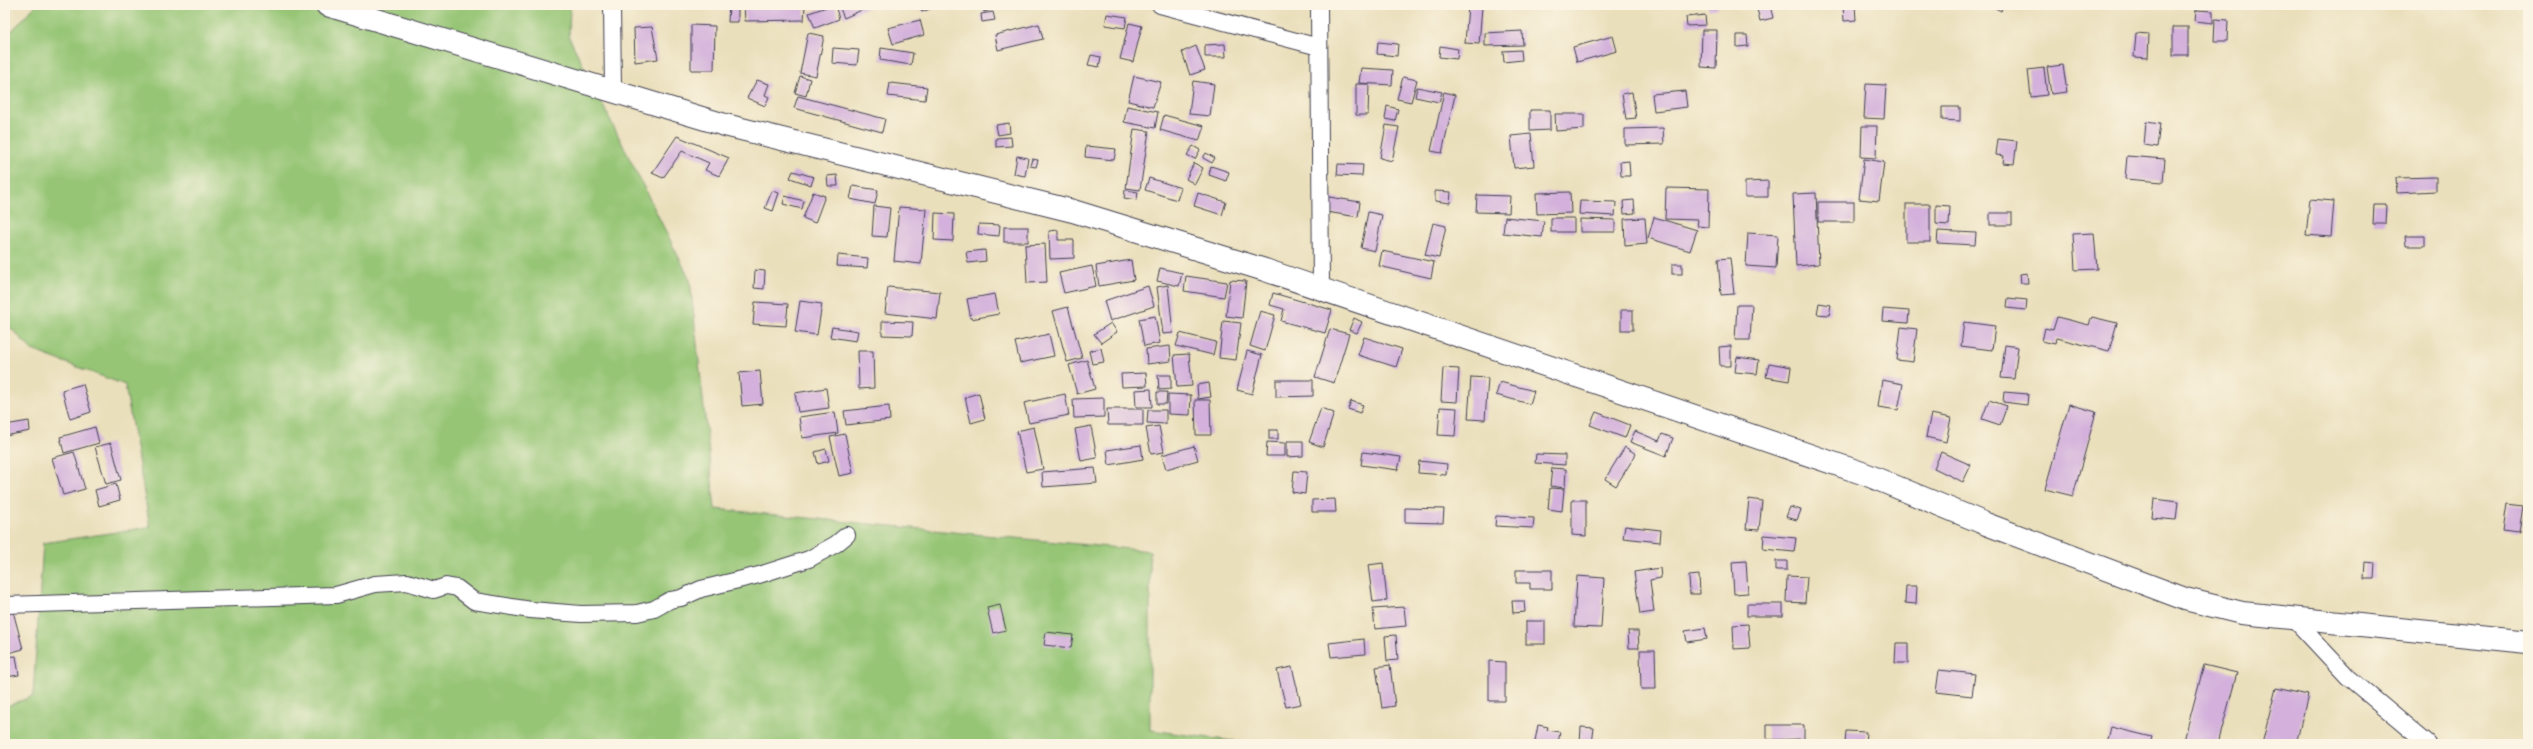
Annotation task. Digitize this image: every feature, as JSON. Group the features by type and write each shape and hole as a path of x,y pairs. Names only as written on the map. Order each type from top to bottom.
{"main road":[{"path":"327,5 725,125 1073,211 1321,289 1865,474 1986,524 2185,599 2242,612 2528,642"}],"street":[{"path":"612,5 613,91"},
{"path":"1160,5 1320,47"},
{"path":"1319,5 1321,289"},
{"path":"5,605 336,595 376,584 407,582 434,590 446,586 457,588 474,601 531,610 582,614 637,613 654,609 670,600 681,598 701,589 759,575 809,559 836,544 847,535"},
{"path":"2293,618 2348,677 2428,744"}],"green space":[{"path":"36,5 570,5 569,37 690,280 715,509 1150,551 1150,730 1255,744 5,744 5,707 33,696 43,543 150,527 125,385 32,350 5,322 5,38"}],"building":[{"path":"632,5 643,5 643,8 631,8"},
{"path":"729,5 738,5 738,22 728,22"},
{"path":"835,5 839,19 815,28 809,13"},
{"path":"840,5 873,5 844,18 839,6"},
{"path":"919,5 934,5 935,7 922,12"},
{"path":"982,5 998,5 999,7 984,12"},
{"path":"1708,5 1718,5 1718,8 1709,10"},
{"path":"1756,5 1770,5 1773,18 1760,21"},
{"path":"1843,5 1855,5 1856,20 1844,21"},
{"path":"1990,5 2003,5 2001,11"},
{"path":"744,6 805,6 804,20 745,21"},
{"path":"1468,6 1482,7 1479,44 1465,43"},
{"path":"2196,10 2213,11 2213,23 2195,21"},
{"path":"993,12 995,20 982,22 981,14"},
{"path":"1107,14 1127,17 1125,28 1105,25"},
{"path":"1705,15 1706,25 1687,26 1686,17"},
{"path":"2215,19 2228,20 2227,41 2214,41"},
{"path":"920,20 924,35 893,44 888,28"},
{"path":"1129,23 1142,26 1133,62 1120,59"},
{"path":"1039,24 1043,39 998,50 995,35"},
{"path":"691,25 715,26 714,70 691,70"},
{"path":"652,27 658,59 635,62 634,28"},
{"path":"2173,27 2188,27 2188,55 2173,55"},
{"path":"1702,30 1717,30 1716,68 1701,67"},
{"path":"1522,31 1523,45 1485,46 1485,33"},
{"path":"808,33 824,36 816,76 800,73"},
{"path":"2136,33 2149,34 2148,58 2134,57"},
{"path":"1737,35 1747,35 1748,46 1737,47"},
{"path":"1613,36 1617,51 1577,62 1573,47"},
{"path":"1378,42 1398,44 1397,56 1377,54"},
{"path":"1225,44 1226,57 1205,57 1205,45"},
{"path":"1196,46 1205,70 1190,75 1182,52"},
{"path":"1440,46 1458,49 1457,59 1439,57"},
{"path":"833,48 859,50 857,65 832,63"},
{"path":"881,48 913,53 911,65 880,60"},
{"path":"1521,50 1522,60 1504,62 1503,51"},
{"path":"1091,55 1101,57 1099,67 1088,65"},
{"path":"2063,65 2067,92 2051,94 2047,67"},
{"path":"1361,68 1393,70 1392,85 1359,83"},
{"path":"2044,68 2047,95 2031,97 2028,70"},
{"path":"800,76 810,79 806,96 795,93"},
{"path":"1134,76 1161,82 1153,107 1128,101"},
{"path":"1403,77 1417,80 1411,102 1397,99"},
{"path":"757,80 769,84 765,95 769,97 765,106 747,98"},
{"path":"1193,81 1214,84 1210,116 1189,114"},
{"path":"890,83 927,87 925,100 888,96"},
{"path":"1356,84 1369,84 1368,115 1356,115"},
{"path":"1866,84 1886,85 1884,119 1864,118"},
{"path":"1417,87 1442,92 1439,102 1415,97"},
{"path":"1685,91 1687,107 1654,111 1652,94"},
{"path":"1444,92 1455,95 1442,153 1431,151"},
{"path":"1632,92 1636,118 1626,119 1622,94"},
{"path":"798,96 885,119 882,132 794,108"},
{"path":"1127,106 1158,112 1155,128 1124,122"},
{"path":"1387,106 1398,109 1395,121 1385,119"},
{"path":"1942,107 1960,107 1960,121 1942,120"},
{"path":"1530,110 1550,110 1550,130 1530,131"},
{"path":"1555,114 1584,114 1584,129 1556,131"},
{"path":"1164,115 1204,126 1199,141 1160,130"},
{"path":"2146,122 2160,124 2157,147 2144,145"},
{"path":"1009,123 1010,133 998,135 996,125"},
{"path":"1386,125 1399,127 1392,161 1380,158"},
{"path":"1862,126 1877,126 1876,158 1861,157"},
{"path":"1663,128 1664,144 1625,145 1625,129"},
{"path":"1134,129 1149,131 1140,190 1126,188"},
{"path":"1531,134 1534,166 1514,168 1511,136"},
{"path":"677,136 729,158 719,176 705,170 709,163 682,151 663,178 652,173"},
{"path":"1011,137 1012,146 996,147 996,138"},
{"path":"1998,139 2017,141 2014,164 2003,163 2004,156 1996,155"},
{"path":"1086,146 1116,149 1114,160 1085,157"},
{"path":"1193,146 1200,150 1195,159 1187,155"},
{"path":"1206,153 1215,158 1212,163 1203,158"},
{"path":"1017,156 1028,158 1025,176 1014,174"},
{"path":"2127,156 2165,159 2163,182 2125,179"},
{"path":"1032,159 1038,160 1036,167 1030,166"},
{"path":"1864,159 1884,162 1879,201 1859,199"},
{"path":"1629,161 1630,176 1621,176 1620,162"},
{"path":"1194,163 1203,168 1195,184 1186,179"},
{"path":"1338,164 1363,165 1362,176 1337,175"},
{"path":"1211,166 1229,172 1226,181 1209,175"},
{"path":"793,171 814,177 811,185 790,178"},
{"path":"837,175 838,186 828,186 827,176"},
{"path":"2436,177 2436,191 2397,193 2396,178"},
{"path":"1149,178 1181,188 1177,200 1145,190"},
{"path":"1768,181 1768,197 1745,197 1745,182"},
{"path":"853,186 878,190 875,204 850,199"},
{"path":"1666,188 1709,189 1708,227 1697,226 1698,220 1665,219"},
{"path":"1125,190 1138,192 1137,200 1124,198"},
{"path":"772,191 779,193 773,211 765,208"},
{"path":"1435,191 1451,192 1450,203 1435,201"},
{"path":"813,192 825,196 815,223 803,218"},
{"path":"1570,192 1571,213 1537,214 1536,193"},
{"path":"1198,193 1226,202 1222,215 1194,206"},
{"path":"1816,193 1819,264 1796,266 1793,194"},
{"path":"1477,195 1510,196 1509,213 1476,212"},
{"path":"785,196 804,201 802,209 783,204"},
{"path":"1323,196 1360,202 1358,217 1320,211"},
{"path":"2310,199 2334,201 2331,237 2306,235"},
{"path":"1634,200 1635,213 1624,214 1623,201"},
{"path":"1580,201 1616,202 1615,216 1579,214"},
{"path":"1818,202 1854,202 1854,222 1818,222"},
{"path":"1906,204 1930,204 1930,242 1906,242"},
{"path":"2374,204 2386,204 2385,224 2373,224"},
{"path":"1936,205 1950,206 1949,225 1936,224"},
{"path":"874,206 890,208 887,237 872,236"},
{"path":"899,207 926,209 921,264 894,261"},
{"path":"1368,212 1382,215 1375,251 1361,248"},
{"path":"935,213 954,214 953,241 934,240"},
{"path":"1990,213 2012,213 2012,225 1990,225"},
{"path":"1505,217 1544,221 1542,237 1503,233"},
{"path":"1654,217 1697,230 1690,251 1648,238"},
{"path":"1551,218 1574,218 1574,232 1551,232"},
{"path":"1645,218 1647,244 1625,246 1624,219"},
{"path":"1580,219 1615,220 1615,232 1580,232"},
{"path":"1433,223 1446,226 1439,258 1425,255"},
{"path":"979,224 1000,225 999,236 978,234"},
{"path":"1004,227 1028,227 1028,242 1004,242"},
{"path":"1058,230 1058,240 1074,240 1074,258 1050,259 1049,231"},
{"path":"1938,231 1976,233 1975,245 1937,243"},
{"path":"1748,233 1778,235 1776,268 1746,266"},
{"path":"2094,233 2097,269 2075,270 2073,234"},
{"path":"2405,236 2425,236 2425,246 2406,246"},
{"path":"1045,244 1047,282 1027,283 1025,245"},
{"path":"985,250 986,261 968,263 966,252"},
{"path":"1382,251 1434,262 1431,278 1379,266"},
{"path":"838,255 868,258 867,268 837,266"},
{"path":"1730,258 1734,294 1721,295 1718,259"},
{"path":"1131,260 1134,280 1099,286 1096,266"},
{"path":"1672,264 1682,264 1682,274 1672,274"},
{"path":"1092,266 1096,286 1064,293 1059,273"},
{"path":"1160,268 1182,273 1179,286 1157,281"},
{"path":"755,270 765,271 764,289 754,288"},
{"path":"2027,273 2028,283 2021,283 2020,274"},
{"path":"1186,276 1227,282 1224,297 1184,291"},
{"path":"1230,280 1246,281 1242,318 1226,316"},
{"path":"1168,285 1173,333 1163,334 1157,287"},
{"path":"1148,286 1154,306 1110,321 1104,301"},
{"path":"888,287 940,292 937,319 885,313"},
{"path":"1273,293 1332,310 1325,333 1281,321 1284,309 1270,305"},
{"path":"995,294 999,314 971,319 967,299"},
{"path":"2008,298 2027,300 2026,310 2007,308"},
{"path":"800,301 822,304 817,335 795,332"},
{"path":"755,302 788,304 786,326 753,324"},
{"path":"1819,303 1831,305 1829,315 1817,314"},
{"path":"1737,305 1752,305 1750,340 1735,340"},
{"path":"1068,307 1082,358 1067,362 1053,311"},
{"path":"1883,309 1909,311 1908,323 1882,321"},
{"path":"1621,310 1633,310 1633,330 1621,330"},
{"path":"1260,311 1275,315 1265,351 1250,346"},
{"path":"1155,316 1160,343 1144,346 1139,319"},
{"path":"2057,317 2089,325 2092,317 2117,323 2109,351 2056,338 2055,344 2042,341 2045,328 2053,330"},
{"path":"1354,318 1362,322 1357,333 1349,330"},
{"path":"882,321 913,322 912,336 882,335"},
{"path":"1223,321 1241,323 1236,360 1219,358"},
{"path":"1964,322 1995,326 1992,350 1961,346"},
{"path":"1111,323 1117,332 1101,343 1094,334"},
{"path":"832,327 858,331 856,341 830,337"},
{"path":"1901,327 1917,329 1913,362 1897,360"},
{"path":"1330,329 1349,334 1334,383 1315,377"},
{"path":"1180,333 1216,342 1213,355 1176,346"},
{"path":"1049,334 1054,356 1020,363 1015,342"},
{"path":"1364,337 1402,349 1396,367 1358,355"},
{"path":"2005,345 2018,347 2014,379 2001,378"},
{"path":"1170,346 1171,361 1147,364 1146,349"},
{"path":"1731,346 1731,366 1720,366 1719,347"},
{"path":"1101,348 1104,362 1092,364 1089,351"},
{"path":"858,351 873,351 874,388 859,389"},
{"path":"1247,351 1262,355 1252,394 1237,390"},
{"path":"1189,354 1192,386 1177,387 1174,355"},
{"path":"1737,357 1759,360 1757,374 1735,372"},
{"path":"1087,360 1095,389 1077,394 1069,365"},
{"path":"1769,363 1791,367 1789,381 1766,377"},
{"path":"1443,368 1459,369 1457,402 1441,401"},
{"path":"760,371 763,404 742,406 739,373"},
{"path":"1146,373 1147,386 1122,387 1121,374"},
{"path":"1158,375 1171,375 1171,389 1159,390"},
{"path":"1471,377 1488,378 1485,420 1468,419"},
{"path":"1276,380 1313,380 1313,396 1276,397"},
{"path":"1882,380 1903,384 1898,410 1878,407"},
{"path":"1500,382 1534,391 1530,404 1496,395"},
{"path":"1209,383 1211,397 1198,399 1197,385"},
{"path":"83,384 91,412 70,419 62,390"},
{"path":"826,388 829,408 798,412 795,393"},
{"path":"1151,389 1152,407 1136,407 1135,390"},
{"path":"1157,392 1167,392 1166,404 1157,404"},
{"path":"2004,392 2028,394 2027,405 2003,402"},
{"path":"979,393 985,419 971,423 965,397"},
{"path":"1065,394 1069,415 1029,423 1024,403"},
{"path":"1168,394 1191,395 1190,415 1168,414"},
{"path":"1104,398 1104,417 1074,418 1073,399"},
{"path":"1195,400 1210,400 1211,435 1196,435"},
{"path":"1989,400 2007,406 2000,425 1982,419"},
{"path":"1351,401 1363,405 1360,413 1348,409"},
{"path":"2069,404 2096,412 2073,496 2045,489"},
{"path":"889,406 890,420 846,425 844,411"},
{"path":"1440,407 1457,408 1455,436 1438,435"},
{"path":"1321,408 1334,413 1323,447 1309,442"},
{"path":"1107,409 1143,409 1143,425 1108,425"},
{"path":"1148,410 1166,410 1166,424 1147,423"},
{"path":"835,412 838,433 802,438 799,417"},
{"path":"1596,412 1630,425 1625,438 1590,425"},
{"path":"1931,414 1951,418 1946,442 1926,437"},
{"path":"29,421 30,431 5,436 5,425"},
{"path":"1091,426 1097,458 1081,461 1075,429"},
{"path":"1159,426 1164,452 1151,454 1146,428"},
{"path":"95,427 99,443 64,453 60,437"},
{"path":"1034,427 1043,469 1026,472 1017,431"},
{"path":"1269,430 1278,430 1278,439 1269,439"},
{"path":"1635,431 1659,441 1662,434 1673,438 1666,456 1630,442"},
{"path":"845,434 853,473 839,476 830,437"},
{"path":"1287,441 1303,441 1303,456 1287,457"},
{"path":"1267,442 1285,443 1285,456 1266,456"},
{"path":"111,443 121,480 106,484 95,447"},
{"path":"1141,445 1143,459 1109,465 1107,450"},
{"path":"1194,446 1198,460 1166,469 1162,455"},
{"path":"1625,447 1636,454 1616,486 1605,479"},
{"path":"826,449 829,461 818,464 815,452"},
{"path":"74,452 85,489 63,495 52,458"},
{"path":"1363,452 1401,457 1398,470 1361,465"},
{"path":"1941,452 1971,465 1963,482 1934,468"},
{"path":"1536,454 1565,455 1565,465 1535,463"},
{"path":"1419,461 1447,464 1446,475 1418,473"},
{"path":"1095,468 1097,483 1043,487 1042,472"},
{"path":"1552,468 1566,469 1565,488 1550,486"},
{"path":"1294,471 1307,472 1305,494 1292,492"},
{"path":"116,484 120,500 99,506 95,490"},
{"path":"1550,488 1564,489 1562,511 1548,509"},
{"path":"1335,499 1336,512 1312,512 1312,500"},
{"path":"1749,499 1762,501 1759,530 1746,529"},
{"path":"2154,499 2178,502 2176,520 2152,518"},
{"path":"1572,500 1586,500 1586,536 1572,535"},
{"path":"5,501 8,511 5,512"},
{"path":"2507,504 2523,506 2519,532 2503,530"},
{"path":"1790,507 1801,510 1797,520 1786,517"},
{"path":"1405,508 1444,509 1443,523 1405,522"},
{"path":"1496,516 1534,518 1533,528 1495,526"},
{"path":"1625,526 1661,530 1660,542 1623,538"},
{"path":"1764,535 1796,538 1794,552 1763,549"},
{"path":"1746,561 1748,593 1734,594 1732,562"},
{"path":"1776,561 1787,561 1787,570 1776,570"},
{"path":"2365,562 2375,563 2374,579 2364,579"},
{"path":"1383,563 1387,600 1373,602 1368,565"},
{"path":"1660,568 1661,578 1650,580 1654,612 1640,614 1634,572"},
{"path":"1516,570 1552,570 1552,589 1530,589 1530,583 1516,583"},
{"path":"1699,575 1700,594 1690,594 1689,576"},
{"path":"1577,576 1604,578 1601,628 1574,627"},
{"path":"1787,576 1807,577 1805,603 1786,602"},
{"path":"1906,586 1917,586 1916,604 1905,603"},
{"path":"1512,601 1524,601 1525,612 1513,613"},
{"path":"1747,604 1783,604 1783,616 1747,616"},
{"path":"1000,605 1006,630 993,633 987,608"},
{"path":"1404,607 1406,626 1375,629 1373,609"},
{"path":"13,611 23,649 5,654 5,614"},
{"path":"1526,621 1545,621 1545,644 1526,644"},
{"path":"1748,624 1750,648 1734,649 1733,625"},
{"path":"1705,628 1707,639 1687,642 1685,631"},
{"path":"1628,631 1638,631 1639,648 1629,648"},
{"path":"1046,632 1073,635 1071,648 1044,645"},
{"path":"1396,635 1398,660 1387,661 1385,636"},
{"path":"1364,639 1365,654 1331,657 1329,643"},
{"path":"1896,643 1908,643 1908,663 1895,663"},
{"path":"1640,650 1655,650 1656,689 1641,689"},
{"path":"16,656 19,675 5,677 5,657"},
{"path":"1489,661 1505,662 1505,701 1489,701"},
{"path":"1390,665 1395,706 1382,708 1376,667"},
{"path":"2204,665 2237,673 2218,744 2183,744"},
{"path":"1292,667 1301,704 1286,707 1277,670"},
{"path":"1939,670 1975,674 1972,696 1936,692"},
{"path":"2276,688 2308,695 2296,744 2262,744"},
{"path":"1538,725 1548,727 1547,730 1560,732 1558,744 1535,741"},
{"path":"1767,725 1804,725 1804,739 1767,740"},
{"path":"1581,727 1594,728 1592,744 1580,744"},
{"path":"2111,727 2152,737 2150,744 2107,744"},
{"path":"1846,731 1866,732 1865,744 1845,744"}]}
